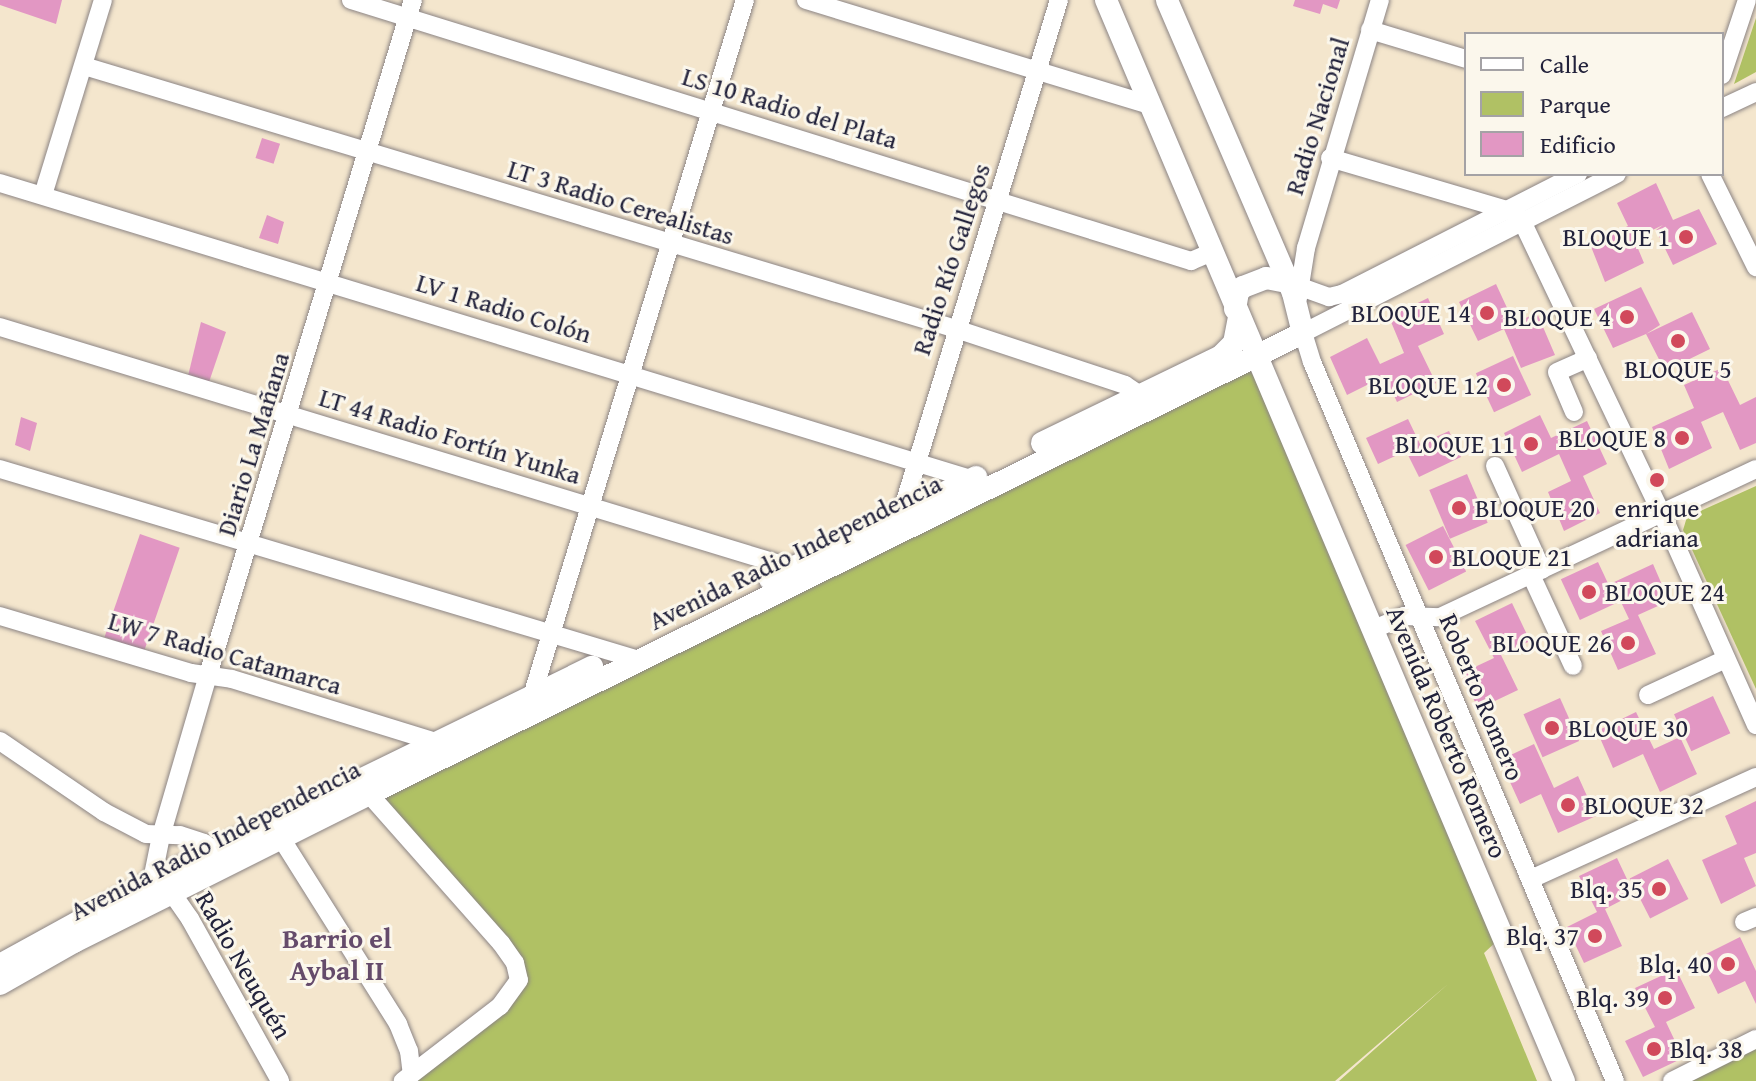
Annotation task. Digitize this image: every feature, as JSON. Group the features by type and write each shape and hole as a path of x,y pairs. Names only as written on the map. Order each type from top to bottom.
{"main road":[{"name":"Avenida Roberto Romero","path":"1106,0 1254,356 1374,629 1564,1081"},
{"path":"1167,0 1286,284 1303,333"},
{"name":"Avenida Radio Independencia","path":"0,965 162,884 281,838 369,794 529,706 898,524 1140,395 1221,356 1234,343 1238,292 1286,284"},
{"name":"Avenida Radio Independencia","path":"981,482 1303,333"},
{"name":"Avenida Roberto Romero","path":"1276,405 1268,366 1279,344"},
{"name":"Avenida Radio Independencia","path":"628,657 792,568 898,524"},
{"name":"Avenida Radio Independencia","path":"0,984 148,905 162,884 214,850 436,742 529,706"}],"street":[{"path":"43,195 103,0"},
{"name":"LS 10 Radio del Plata","path":"351,0 411,8 711,113 998,198 1191,261 1212,252"},
{"path":"529,706 745,0"},
{"path":"806,0 1149,105"},
{"name":"Radio Río Gallegos","path":"898,524 1059,0"},
{"name":"Radio Nacional","path":"1286,284 1306,248 1330,158 1380,0"},
{"path":"1724,69 1748,0 1756,2"},
{"name":"Diario La Mañana","path":"162,884 161,836 411,8"},
{"path":"1370,30 1464,58"},
{"name":"LT 3 Radio Cerealistas","path":"84,66 956,329 1125,385 1140,395"},
{"path":"1724,107 1756,92"},
{"path":"1330,158 1505,210 1522,221 1662,514 1756,725"},
{"path":"1306,248 1286,284 1329,297 1342,294 1574,176"},
{"name":"Avenida Radio Independencia","path":"1303,333 1613,176"},
{"path":"1711,176 1756,267"},
{"name":"LV 1 Radio Colón","path":"0,183 632,373 981,482"},
{"name":"LT 44 Radio Fortín Yunka","path":"0,327 792,568"},
{"name":"Roberto Romero","path":"1303,333 1312,362 1615,1081"},
{"path":"1574,412 1557,372 1588,358"},
{"path":"1495,466 1573,666"},
{"path":"0,469 628,657"},
{"path":"1374,629 1404,616 1440,617 1756,469"},
{"name":"LW 7 Radio Catamarca","path":"0,616 191,673 232,679 436,742"},
{"path":"1648,695 1726,659"},
{"path":"0,741 104,812 146,834 180,835 214,850"},
{"path":"1531,879 1756,777"},
{"path":"369,794 501,943 515,963 519,980 500,1006 407,1078"},
{"path":"281,838 398,1024 409,1051 407,1078"},
{"name":"Radio Neuquén","path":"162,884 280,1081"},
{"path":"1672,1081 1756,1039"}],"green space":[{"path":"1756,18 1756,72 1734,84"},
{"path":"1251,364 1499,939 1484,953 1537,1081 1339,1081 1448,984 1335,1081 412,1081 522,980 372,795"},
{"path":"1756,486 1756,689 1683,530 1687,517"},
{"path":"1756,1043 1756,1081 1678,1081"}],"building":[{"path":"0,0 62,0 56,24 0,5"},
{"path":"1295,0 1340,0 1337,9 1323,4 1320,14 1293,6"},
{"path":"262,138 280,144 274,164 256,158"},
{"path":"1656,183 1673,220 1699,209 1717,244 1673,265 1656,230 1663,225 1634,239 1644,263 1605,282 1590,244 1628,226 1617,203"},
{"path":"267,215 284,222 278,244 259,238"},
{"path":"1496,284 1514,323 1537,313 1555,355 1521,368 1504,329 1478,341 1459,302"},
{"name":"BLOQUE 4","path":"1641,287 1660,325 1613,348 1594,309"},
{"path":"1428,298 1444,334 1418,346 1436,383 1397,402 1385,376 1347,395 1330,357 1367,338 1380,364 1404,353 1389,317"},
{"name":"BLOQUE 5","path":"1692,312 1710,349 1665,371 1646,334"},
{"path":"201,322 226,332 209,382 188,376"},
{"name":"BLOQUE 12","path":"1513,356 1531,395 1494,412 1476,373"},
{"path":"1722,368 1740,405 1756,397 1756,443 1740,450 1723,412 1701,422 1712,448 1669,469 1652,427 1694,408 1684,385"},
{"path":"1540,415 1551,438 1587,421 1607,464 1583,476 1600,513 1564,531 1548,492 1571,481 1559,454 1522,472 1504,433"},
{"path":"21,417 37,423 30,451 15,445"},
{"path":"1408,419 1420,444 1449,431 1461,457 1419,477 1406,451 1378,464 1366,438"},
{"name":"BLOQUE 20","path":"1467,474 1488,523 1450,539 1429,490"},
{"name":"BLOQUE 21","path":"1443,526 1466,571 1429,591 1406,545"},
{"path":"140,534 180,548 144,651 105,637"},
{"name":"BLOQUE 24","path":"1598,562 1617,603 1580,620 1561,579"},
{"path":"1653,564 1669,601 1638,615 1656,654 1618,670 1601,631 1629,619 1612,583"},
{"path":"1512,603 1530,641 1501,655 1518,690 1478,709 1462,673 1494,658 1475,621"},
{"path":"1713,696 1730,733 1691,751 1674,714"},
{"name":"BLOQUE 30","path":"1560,698 1579,741 1543,757 1523,714"},
{"path":"1636,712 1654,749 1680,737 1697,774 1660,792 1643,754 1613,768 1597,731"},
{"path":"1534,744 1554,788 1578,776 1596,816 1558,833 1541,794 1520,804 1500,760"},
{"path":"1756,801 1756,853 1744,858 1756,886 1721,904 1702,860 1737,844 1725,816"},
{"path":"1617,858 1634,894 1605,909 1622,946 1584,963 1567,927 1597,912 1579,876"},
{"name":"Blq. 35","path":"1668,859 1688,899 1650,919 1630,879"},
{"name":"Blq. 40","path":"1740,937 1756,971 1756,1004 1745,981 1718,994 1700,957"},
{"path":"1676,969 1695,1008 1666,1022 1683,1058 1643,1077 1625,1041 1655,1027 1635,988"}],"place":[{"name":"BLOQUE 1","path":"1686,237"},
{"name":"BLOQUE 14","path":"1487,313"},
{"name":"BLOQUE 4","path":"1627,317"},
{"name":"BLOQUE 5","path":"1678,341"},
{"name":"BLOQUE 12","path":"1504,385"},
{"name":"BLOQUE 8","path":"1682,438"},
{"name":"BLOQUE 11","path":"1531,444"},
{"name":"enrique adriana","path":"1657,480"},
{"name":"BLOQUE 20","path":"1459,508"},
{"name":"BLOQUE 21","path":"1436,557"},
{"name":"BLOQUE 24","path":"1589,592"},
{"name":"BLOQUE 26","path":"1628,643"},
{"name":"BLOQUE 30","path":"1552,728"},
{"name":"BLOQUE 32","path":"1568,805"},
{"name":"Blq. 35","path":"1659,889"},
{"name":"Blq. 37","path":"1595,936"},
{"name":"Blq. 40","path":"1728,964"},
{"name":"Blq. 39","path":"1665,998"},
{"name":"Blq. 38","path":"1654,1049"}],"district":[{"name":"Barrio el Aybal II","path":"337,954"}]}
